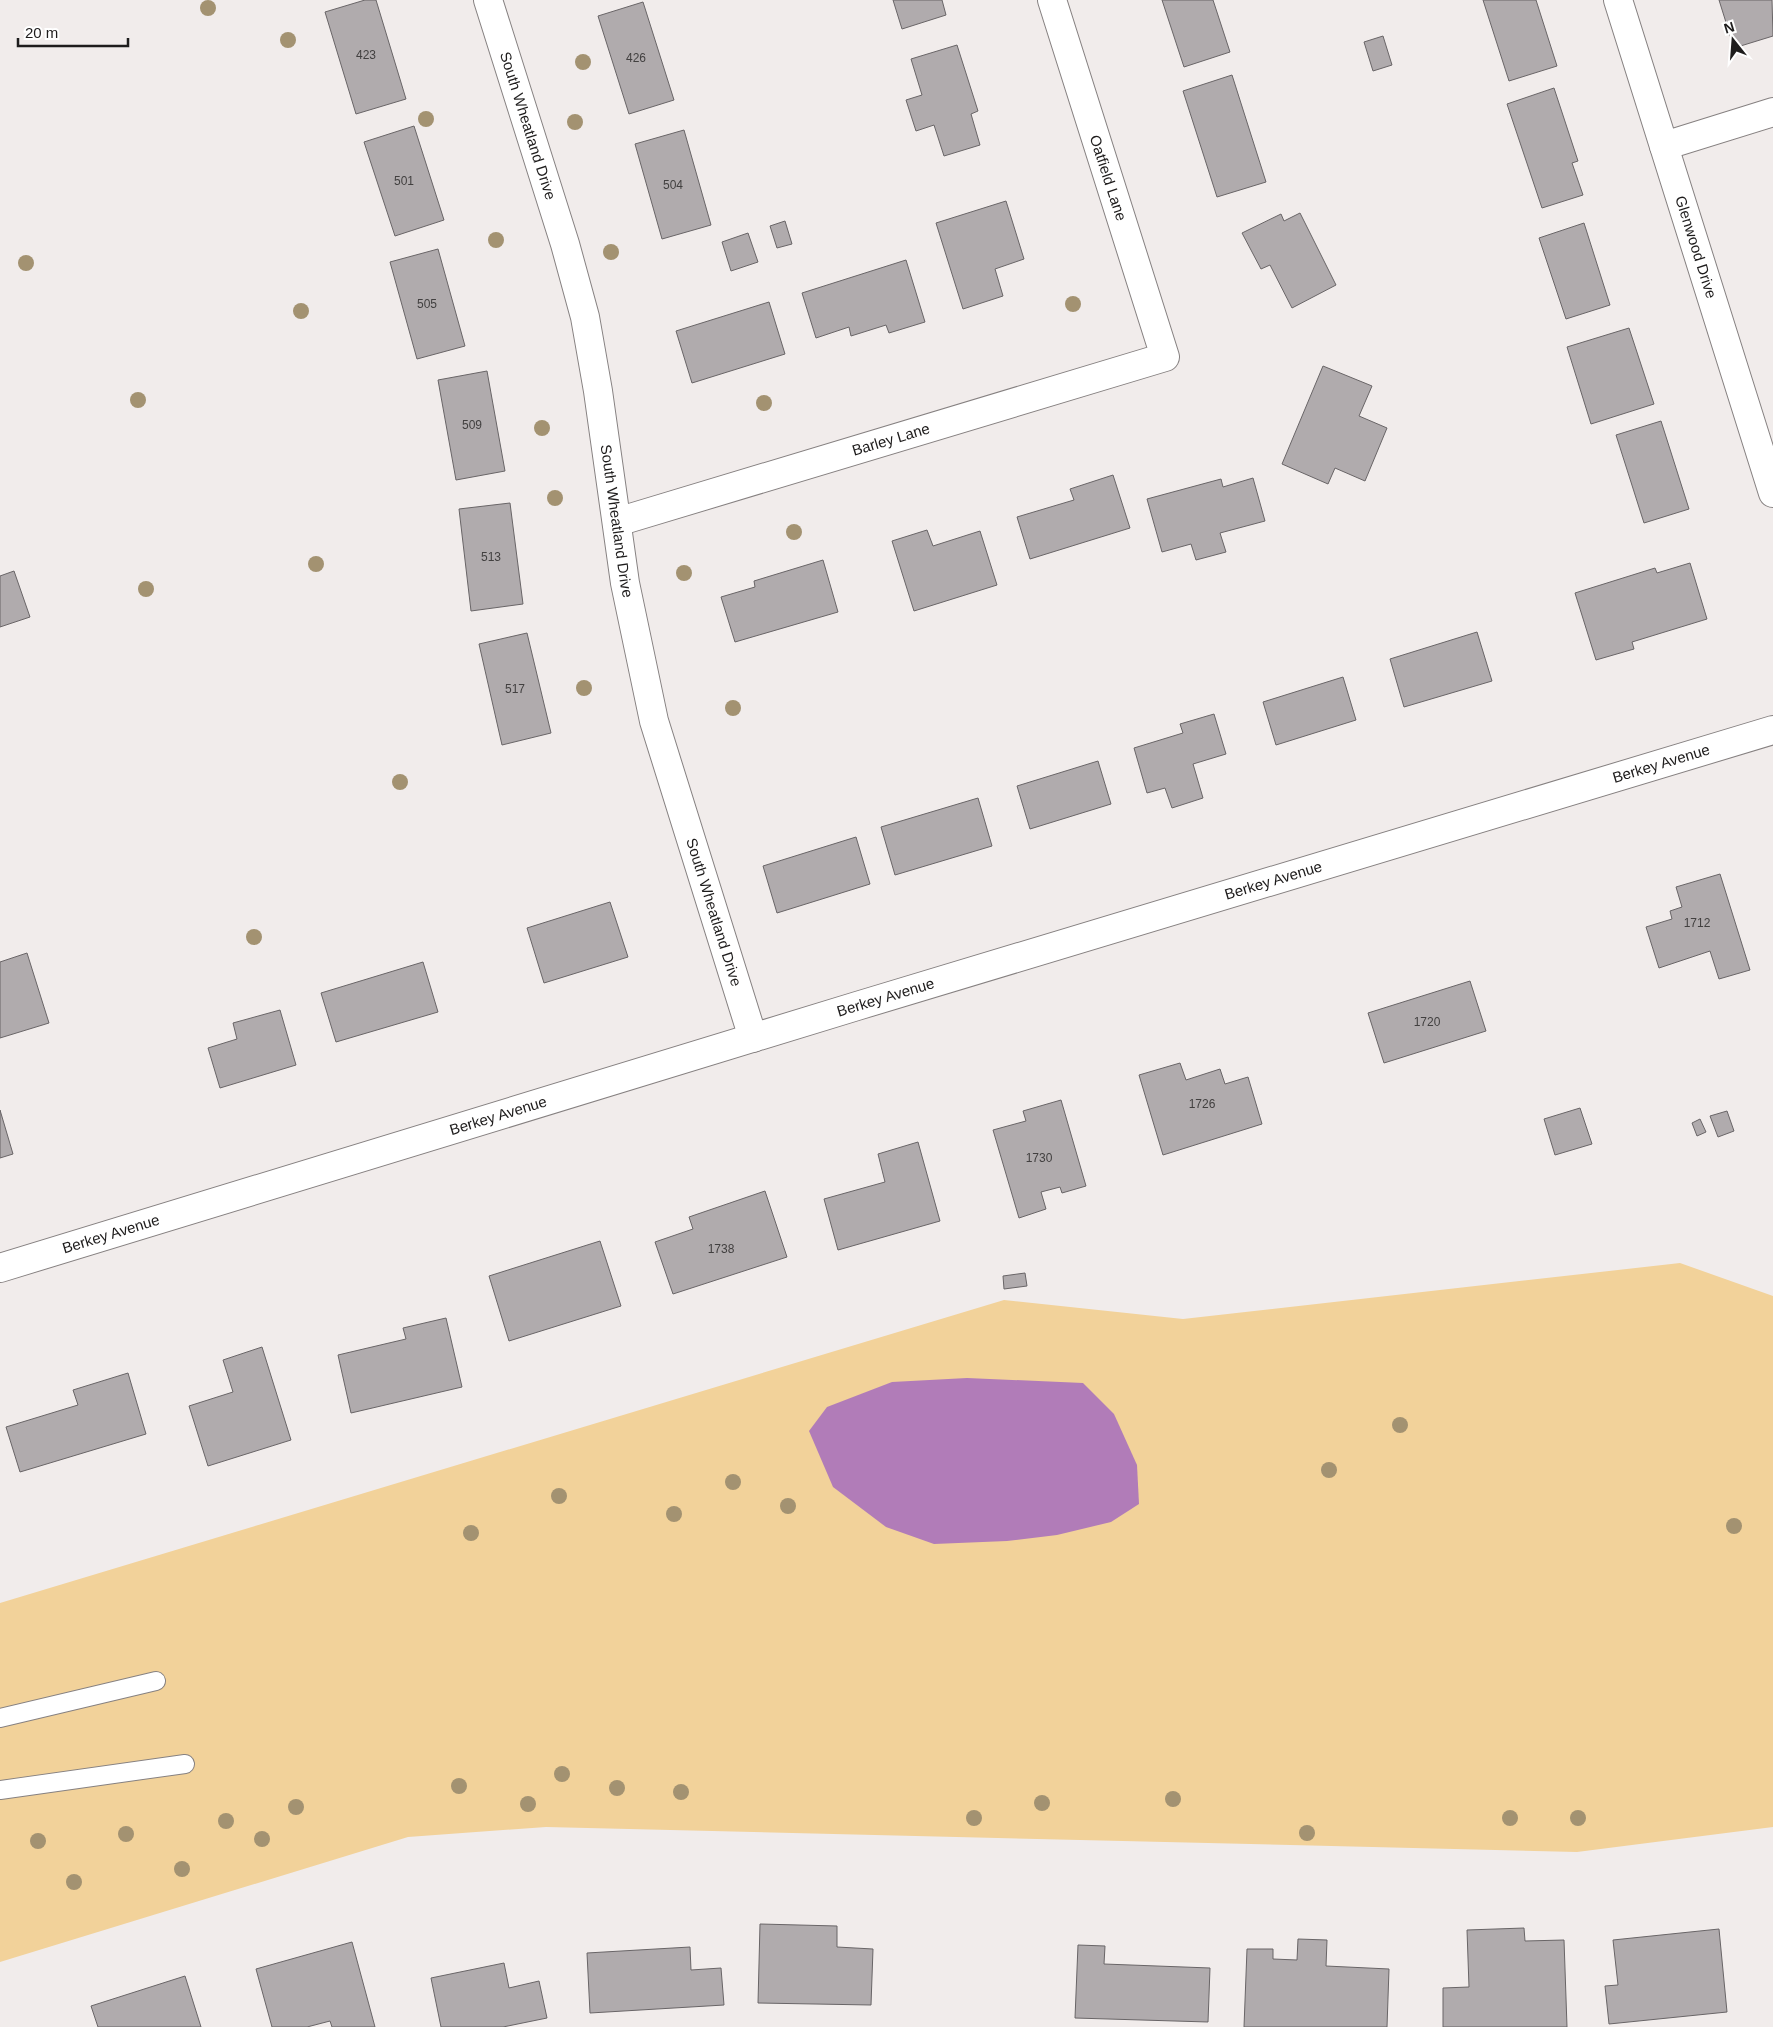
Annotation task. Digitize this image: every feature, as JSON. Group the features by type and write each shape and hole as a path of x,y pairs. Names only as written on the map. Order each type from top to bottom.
{"street":[{"name":"South Wheatland Drive","path":"488,0 565,244 585,317 598,392 625,583 654,721 752,1038"},
{"name":"Oatfield Lane","path":"1052,0 1165,357"},
{"name":"Glenwood Drive","path":"1618,0 1773,493"},
{"path":"1664,146 1773,112"},
{"name":"Barley Lane","path":"617,522 1165,357"},
{"name":"Berkey Avenue","path":"0,1268 752,1038 1773,730"}],"lane":[{"path":"0,1718 156,1681"},
{"path":"0,1790 185,1764"}],"shaded area":[{"path":"1680,1263 1773,1296 1773,1827 1577,1852 546,1827 408,1837 0,1962 0,1603 1004,1300 1183,1319"},
{"path":"967,1378 1083,1383 1114,1414 1137,1465 1139,1504 1111,1522 1057,1535 1007,1541 934,1544 886,1527 833,1487 809,1431 827,1407 892,1382"}],"building":[{"path":"365,0 376,0 406,99 356,114 325,12"},
{"path":"893,0 942,0 946,15 902,29"},
{"path":"1162,0 1213,0 1230,52 1184,67"},
{"path":"1483,0 1536,0 1557,66 1509,81"},
{"path":"1719,0 1772,0 1773,36 1734,48"},
{"path":"643,2 674,100 629,114 598,16"},
{"path":"1383,36 1392,65 1373,71 1364,42"},
{"path":"957,45 978,111 971,114 980,145 944,156 934,125 916,131 906,100 922,95 911,59"},
{"path":"1232,75 1266,182 1217,197 1183,91"},
{"path":"1554,88 1578,161 1572,163 1583,195 1542,208 1507,104"},
{"path":"414,126 444,220 395,236 364,142"},
{"path":"684,130 711,225 662,239 635,144"},
{"path":"1006,201 1024,259 995,269 1003,296 963,309 936,223"},
{"path":"1300,213 1336,285 1292,308 1270,265 1261,269 1242,233 1281,214 1284,221"},
{"path":"785,221 792,244 777,248 770,226"},
{"path":"1584,223 1610,305 1566,319 1539,238"},
{"path":"748,233 758,262 731,271 722,242"},
{"path":"438,249 465,346 417,359 390,262"},
{"path":"906,260 925,322 889,333 886,325 851,336 849,327 816,338 802,293"},
{"path":"769,302 785,354 692,383 676,331"},
{"path":"1629,328 1654,404 1591,424 1567,347"},
{"path":"1323,366 1372,386 1359,416 1387,428 1365,481 1335,468 1328,484 1282,464"},
{"path":"487,371 505,471 456,480 438,380"},
{"path":"1661,421 1689,509 1644,523 1616,435"},
{"path":"1113,475 1130,528 1030,559 1017,517 1074,500 1070,489"},
{"path":"1253,478 1265,521 1220,533 1226,552 1196,560 1191,544 1162,552 1147,499 1221,479 1223,487"},
{"path":"510,503 523,604 471,611 459,509"},
{"path":"927,530 933,546 980,531 997,585 914,611 892,541"},
{"path":"823,560 838,612 735,642 721,597 755,587 754,581"},
{"path":"1690,563 1707,619 1632,642 1634,649 1596,660 1575,593 1655,568 1657,573"},
{"path":"14,571 30,617 0,627 0,576"},
{"path":"1477,632 1492,681 1404,707 1390,659"},
{"path":"527,633 551,733 502,745 479,644"},
{"path":"1343,677 1356,720 1276,745 1263,702"},
{"path":"1214,714 1226,754 1193,764 1203,798 1172,808 1165,788 1147,793 1134,748 1183,733 1180,724"},
{"path":"1098,761 1111,804 1030,829 1017,786"},
{"path":"978,798 992,846 895,875 881,827"},
{"path":"856,837 870,884 777,913 763,866"},
{"path":"1720,874 1750,970 1719,979 1710,951 1659,968 1646,927 1672,919 1670,911 1682,907 1676,887"},
{"path":"610,902 628,957 544,983 527,928"},
{"path":"27,953 49,1023 0,1038 0,962"},
{"path":"423,962 438,1012 336,1042 321,993"},
{"path":"1470,981 1486,1031 1384,1063 1368,1013"},
{"path":"280,1010 296,1065 220,1088 208,1048 237,1039 233,1023"},
{"path":"1180,1063 1186,1080 1220,1069 1225,1084 1248,1077 1262,1124 1163,1155 1139,1075"},
{"path":"1061,1100 1086,1186 1062,1193 1060,1187 1041,1192 1046,1209 1019,1218 993,1130 1026,1121 1023,1111"},
{"path":"1580,1108 1592,1144 1555,1155 1544,1119"},
{"path":"0,1110 13,1154 0,1158"},
{"path":"1727,1111 1734,1131 1718,1137 1710,1116"},
{"path":"1700,1119 1706,1132 1697,1136 1692,1123"},
{"path":"918,1142 940,1221 838,1250 824,1199 885,1182 878,1154"},
{"path":"765,1191 787,1257 673,1294 655,1242 693,1229 689,1217"},
{"path":"600,1241 621,1306 509,1341 489,1276"},
{"path":"1025,1273 1027,1286 1004,1289 1003,1276"},
{"path":"446,1318 462,1387 351,1413 338,1355 406,1339 403,1328"},
{"path":"262,1347 291,1440 208,1466 189,1406 233,1392 223,1360"},
{"path":"128,1373 146,1434 20,1472 6,1427 78,1405 73,1390"},
{"path":"760,1924 837,1926 837,1947 873,1949 871,2005 758,2003"},
{"path":"1524,1928 1525,1941 1564,1940 1567,2027 1443,2027 1443,1988 1469,1987 1467,1930"},
{"path":"1719,1929 1727,2012 1609,2024 1605,1986 1618,1985 1613,1940"},
{"path":"1298,1939 1327,1940 1326,1966 1389,1969 1387,2027 1244,2027 1247,1949 1273,1949 1273,1959 1297,1960"},
{"path":"352,1942 375,2027 332,2027 330,2021 307,2027 272,2027 256,1969"},
{"path":"1078,1945 1105,1946 1104,1964 1210,1968 1208,2022 1075,2018"},
{"path":"690,1947 691,1970 721,1968 724,2005 590,2013 587,1953"},
{"path":"504,1963 509,1988 539,1981 547,2018 503,2027 441,2027 431,1978"},
{"path":"185,1976 201,2027 98,2027 91,2006"}]}
